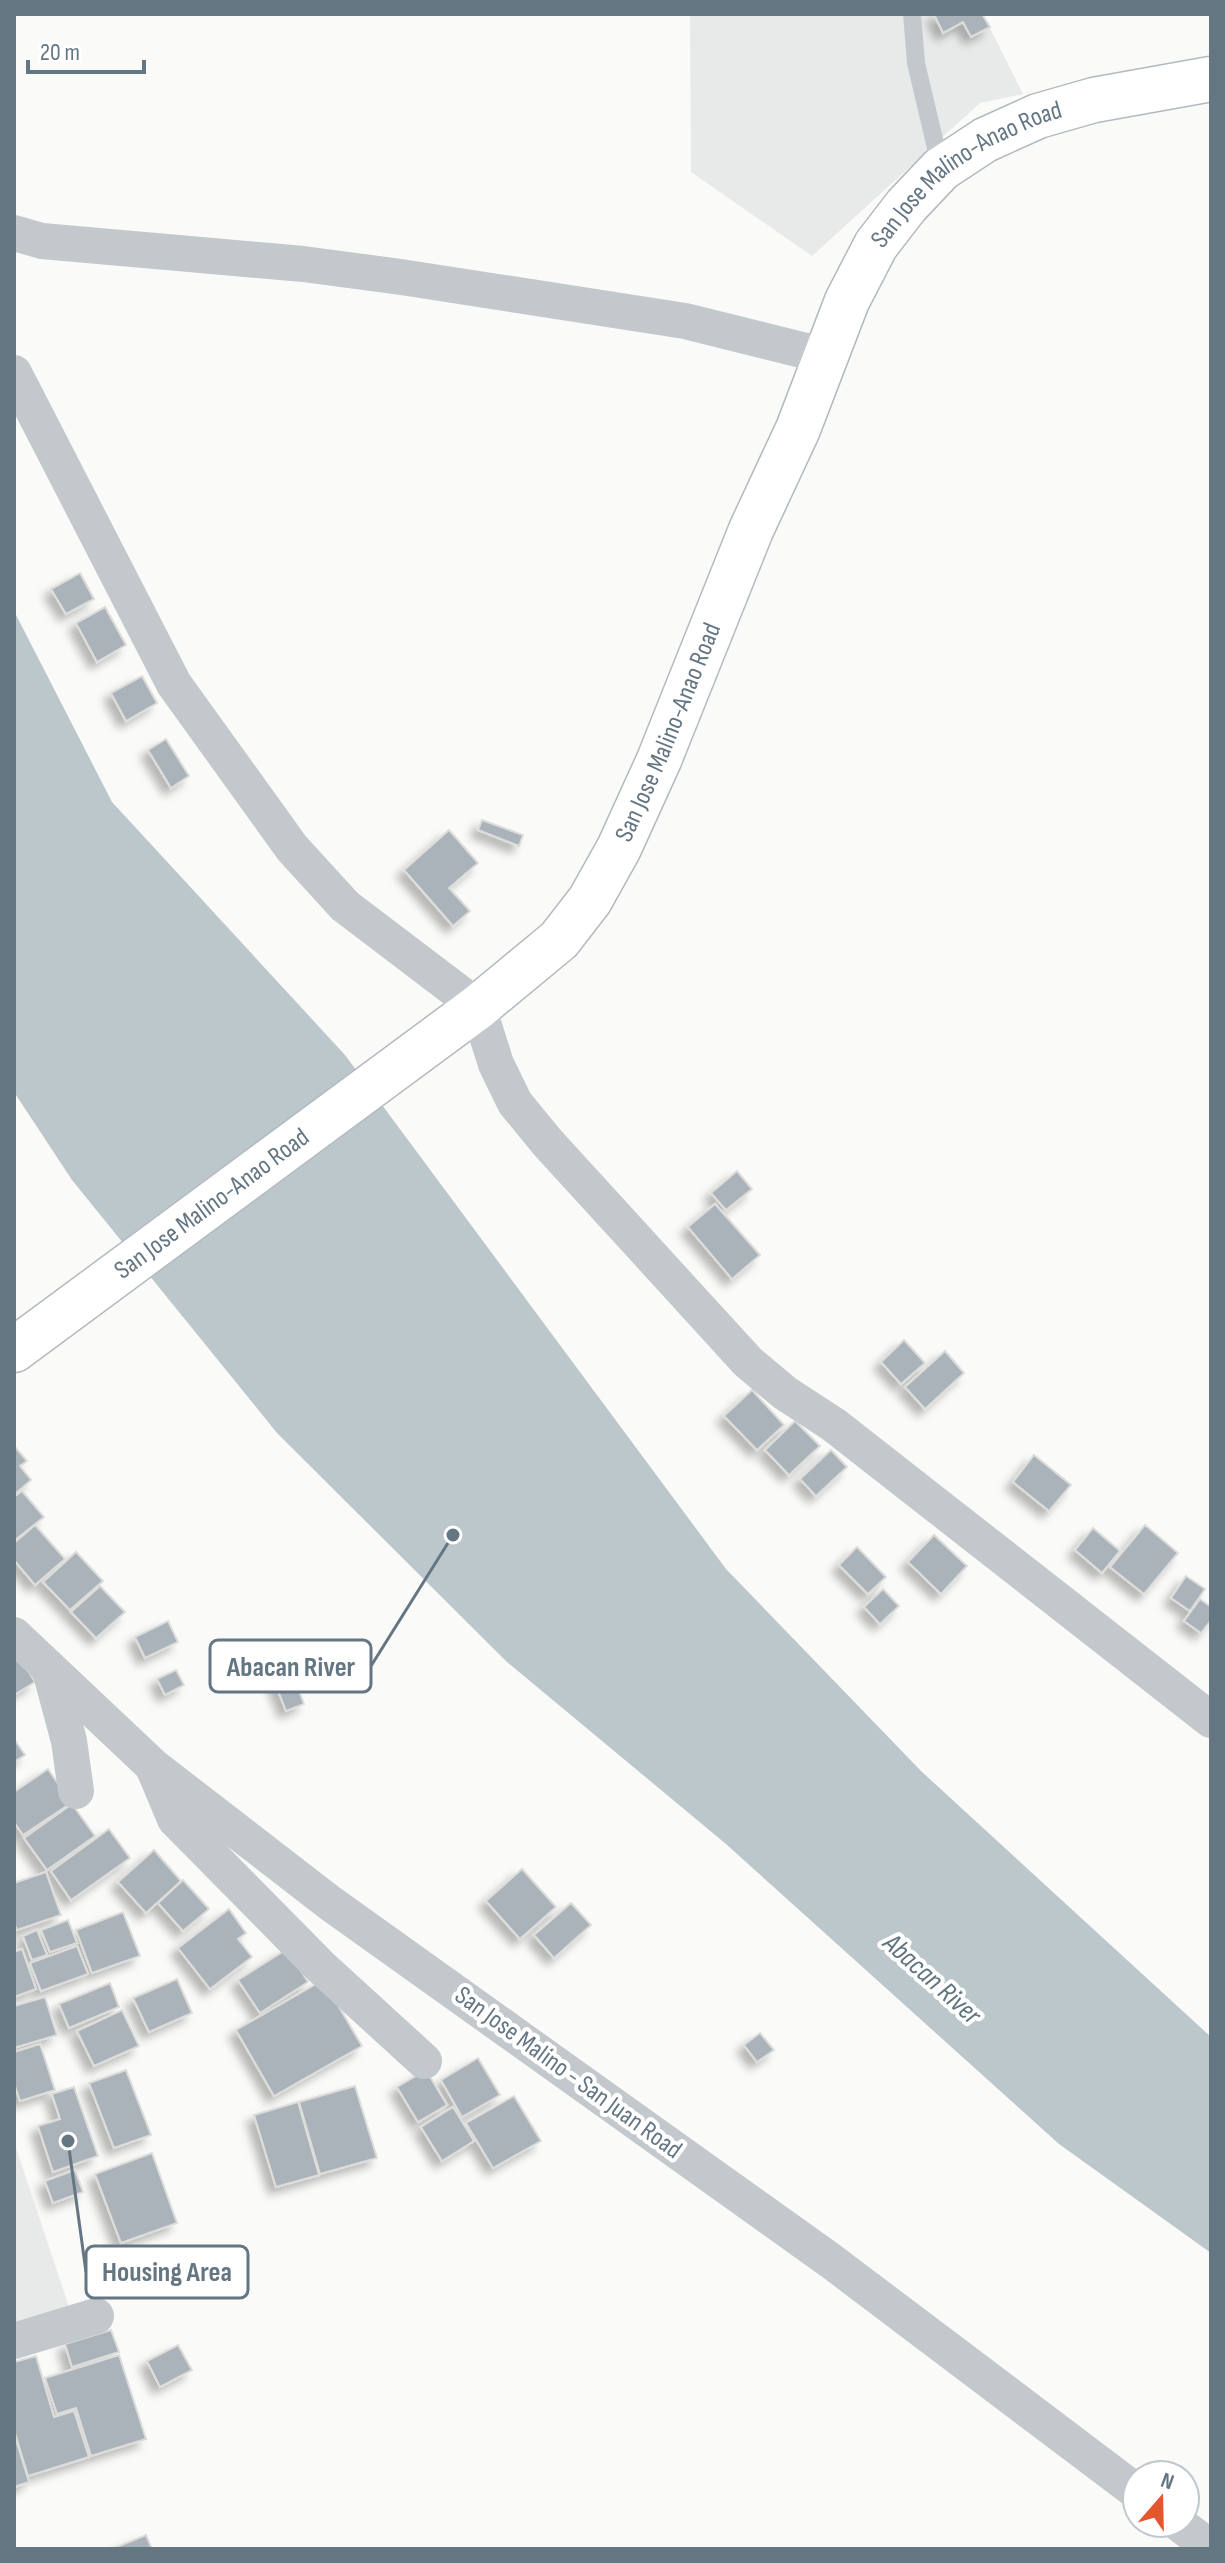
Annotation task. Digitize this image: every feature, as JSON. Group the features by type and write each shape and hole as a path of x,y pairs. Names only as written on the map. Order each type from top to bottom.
{"main road":[{"name":"San Jose Malino-Anao Road","path":"14,1350 441,1035 559,940 590,900 619,848 659,760 751,530 798,429 847,301 876,245 906,206 941,169 985,140 1038,116 1094,100 1211,79"}],"street":[{"path":"14,233 42,241 303,264 401,277 685,321 826,356"},
{"path":"14,373 174,684 292,848 345,906 478,1007 496,1064 515,1103 547,1142 748,1362 785,1393 834,1425 1211,1720"},
{"name":"San Jose Malino - San Juan Road","path":"14,1635 154,1767 330,1903 831,2261 1121,2480"},
{"path":"50,1670 69,1741 76,1791"},
{"path":"154,1767 175,1819 320,1966 424,2061"},
{"path":"14,2341 96,2316"}],"lane":[{"path":"912,14 916,63 941,169"}],"shaded area":[{"path":"690,14 983,14 1023,94 980,103 812,256 691,172"},
{"path":"14,2142 71,2313 14,2331"}],"water":[{"path":"14,611 112,802 345,1055 726,1569 921,1771 1211,2037 1211,2253 1059,2144 726,1844 507,1662 277,1433 72,1180 14,1092"}],"building":[{"path":"934,14 982,14 990,27 971,37 963,22 943,33"},
{"path":"80,573 94,599 66,614 51,589"},
{"path":"105,607 126,645 97,662 76,623"},
{"path":"142,676 157,703 126,721 111,693"},
{"path":"166,739 189,776 171,788 148,750"},
{"path":"482,820 523,835 519,846 478,830"},
{"path":"449,830 478,863 449,888 470,911 453,926 404,870"},
{"path":"737,1171 752,1189 726,1210 711,1193"},
{"path":"715,1204 760,1255 732,1279 688,1227"},
{"path":"904,1340 925,1363 901,1384 881,1362"},
{"path":"945,1351 964,1373 925,1409 905,1387"},
{"path":"752,1390 784,1425 757,1450 724,1416"},
{"path":"795,1421 820,1446 789,1475 765,1450"},
{"path":"15,1447 27,1461 20,1466 31,1480 14,1495"},
{"path":"831,1450 847,1467 816,1496 800,1479"},
{"path":"1034,1455 1071,1485 1049,1511 1013,1482"},
{"path":"22,1491 44,1517 14,1541 14,1497"},
{"path":"35,1525 65,1559 35,1585 14,1560 14,1543"},
{"path":"1145,1525 1178,1553 1144,1594 1110,1567"},
{"path":"1093,1528 1120,1551 1102,1573 1075,1550"},
{"path":"934,1535 967,1566 941,1594 908,1562"},
{"path":"857,1547 886,1577 868,1594 839,1565"},
{"path":"76,1552 103,1581 70,1610 43,1582"},
{"path":"1186,1576 1205,1589 1190,1611 1171,1598"},
{"path":"100,1586 125,1612 96,1638 71,1612"},
{"path":"883,1589 899,1606 880,1624 864,1607"},
{"path":"1200,1599 1211,1607 1211,1620 1201,1633 1184,1621"},
{"path":"168,1621 178,1642 145,1658 135,1637"},
{"path":"14,1649 35,1682 14,1695"},
{"path":"289,1664 304,1704 286,1711 270,1670"},
{"path":"176,1670 184,1685 165,1695 157,1679"},
{"path":"14,1739 25,1755 14,1762"},
{"path":"48,1769 71,1803 23,1835 14,1822 14,1792"},
{"path":"72,1804 95,1836 47,1870 24,1838"},
{"path":"109,1829 130,1858 71,1900 51,1871"},
{"path":"154,1850 181,1881 146,1913 118,1882"},
{"path":"522,1869 556,1907 520,1939 486,1901"},
{"path":"46,1872 61,1915 17,1930 14,1923 14,1883"},
{"path":"183,1880 209,1909 183,1931 158,1903"},
{"path":"571,1903 591,1925 554,1958 534,1935"},
{"path":"229,1909 246,1933 238,1939 252,1957 210,1989 178,1948"},
{"path":"123,1912 140,1956 92,1973 76,1930"},
{"path":"68,1920 77,1943 50,1952 41,1930"},
{"path":"37,1930 47,1955 32,1960 23,1936"},
{"path":"77,1946 88,1974 41,1991 30,1963"},
{"path":"22,1949 36,1989 14,1997 14,1952"},
{"path":"287,1949 308,1982 260,2013 238,1980"},
{"path":"177,1979 192,2013 149,2032 133,1998"},
{"path":"323,1980 362,2046 274,2096 236,2030"},
{"path":"110,1983 119,2007 69,2028 59,2004"},
{"path":"45,1997 57,2035 14,2048 14,2006"},
{"path":"122,2010 139,2046 94,2066 77,2031"},
{"path":"760,2033 774,2050 757,2062 744,2045"},
{"path":"40,2044 55,2090 20,2101 14,2083 14,2052"},
{"path":"478,2058 500,2095 462,2117 441,2080"},
{"path":"126,2070 151,2135 114,2148 89,2083"},
{"path":"426,2070 447,2105 418,2122 397,2087"},
{"path":"355,2086 377,2158 320,2174 299,2102"},
{"path":"74,2087 98,2156 53,2172 38,2126 60,2119 52,2094"},
{"path":"514,2096 541,2141 493,2168 466,2123"},
{"path":"298,2102 319,2175 276,2187 254,2115"},
{"path":"453,2107 474,2141 442,2161 421,2127"},
{"path":"152,2153 177,2223 121,2243 95,2174"},
{"path":"75,2170 83,2192 53,2203 45,2181"},
{"path":"111,2330 119,2352 72,2367 65,2344"},
{"path":"178,2345 192,2370 160,2387 147,2361"},
{"path":"119,2355 146,2439 91,2456 76,2408 57,2414 45,2378"},
{"path":"36,2356 54,2417 74,2411 89,2457 28,2476 14,2430 14,2362"},
{"path":"14,2433 29,2482 14,2487"},
{"path":"146,2535 152,2549 112,2549"}],"place":[{"name":"Abacan River","path":"453,1535"},
{"name":"Housing Area","path":"68,2141"}]}
